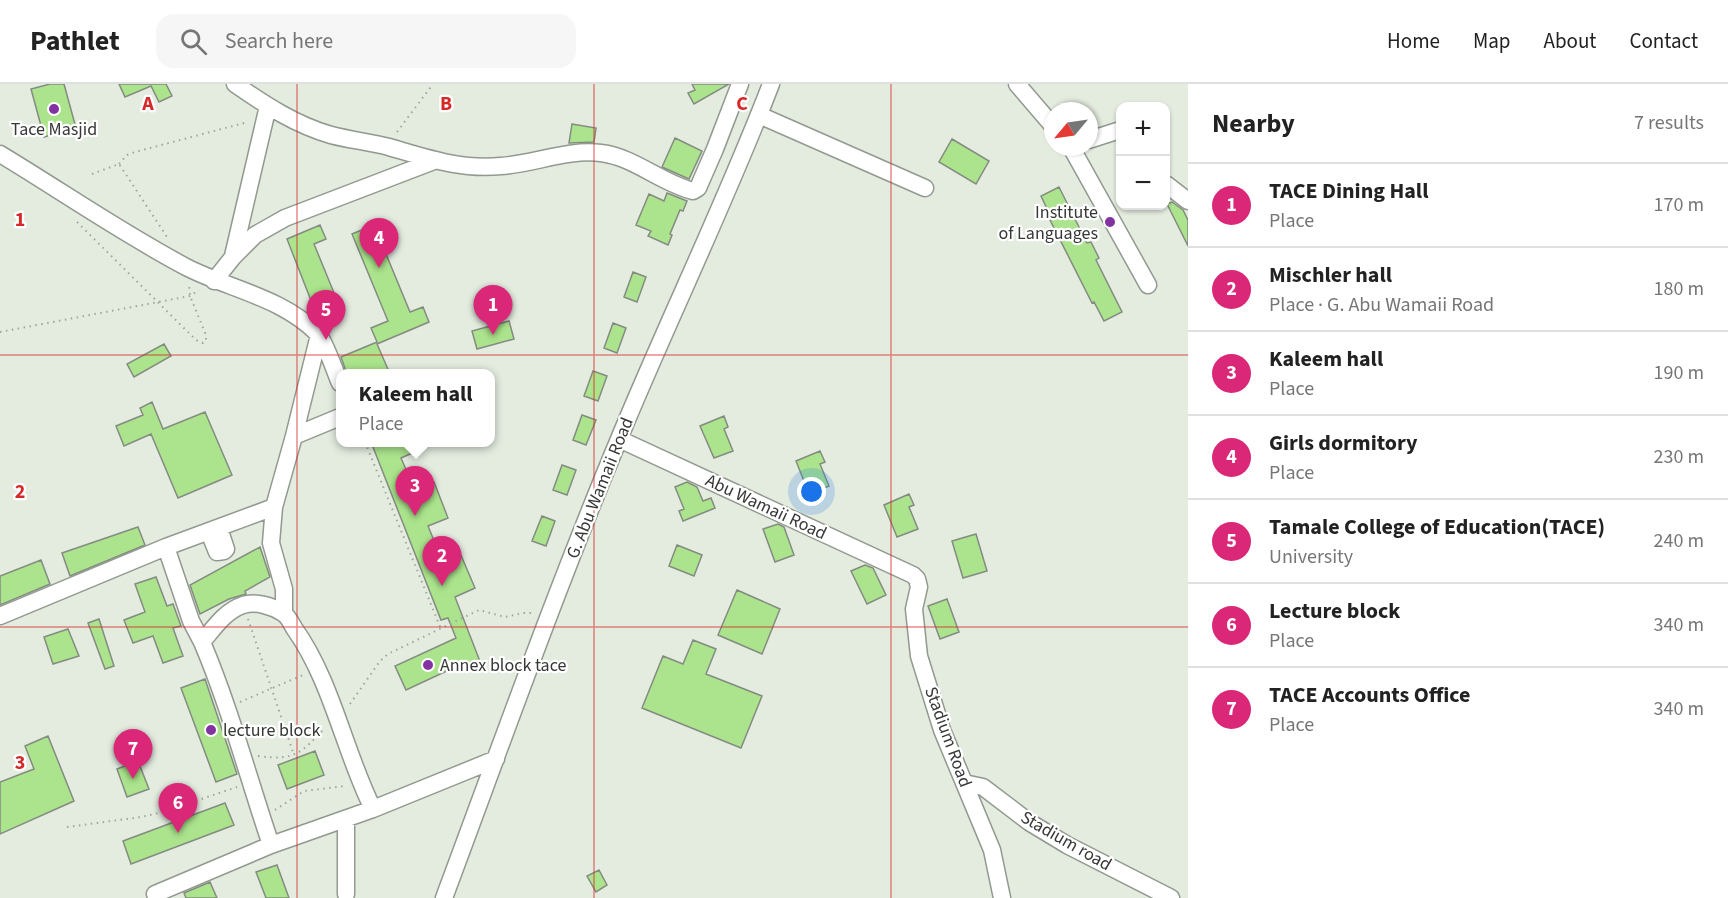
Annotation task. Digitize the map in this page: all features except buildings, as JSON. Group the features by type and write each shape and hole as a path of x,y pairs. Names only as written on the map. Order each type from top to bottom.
{"street":[{"path":"235,84 266,112 331,135 386,146 434,161 454,165 501,166 569,154 603,153 622,158 693,191 698,188 740,84"},
{"name":"G. Abu Wamaii Road","path":"444,898 619,439 771,84"},
{"path":"1017,84 1044,116"},
{"path":"233,257 266,112"},
{"path":"759,115 925,188"},
{"path":"1098,137 1116,131"},
{"path":"0,154 95,215 214,281 264,298 300,320 319,335 336,374"},
{"path":"1076,156 1148,285"},
{"path":"214,281 255,235 285,218 434,161"},
{"path":"1170,187 1188,201"},
{"path":"284,614 284,589 271,543 274,507 319,335"},
{"path":"294,436 336,419"},
{"name":"Abu Wamaii Road","path":"619,439 913,575"},
{"path":"0,616 166,547 274,507"},
{"path":"166,547 191,621 216,673 272,845"},
{"name":"Stadium Road","path":"913,575 919,586 914,609 918,656 942,730 992,850 1002,898"},
{"path":"202,642 224,616 243,605 265,605 284,614 303,642 316,669 338,719 360,784 373,810"},
{"path":"155,894 272,845 373,810 496,759"},
{"name":"Stadium road","path":"964,783 983,787 993,792 1029,822 1067,845 1171,898"},
{"path":"346,819 346,894"}],"path":[{"path":"119,164 127,155 135,152 266,112"},
{"path":"0,332 190,296 214,281"},
{"path":"367,447 441,629"},
{"path":"243,605 294,755"},
{"path":"243,754 277,759 304,750 338,719 384,657 479,610 505,616 523,613 551,614"},
{"path":"226,708 273,690 316,669"},
{"path":"67,827 163,812 251,782"},
{"path":"263,818 304,791 360,784"}],"place":[{"name":"Tace Masjid","path":"54,109"},
{"name":"Institute of Languages","path":"1110,222"},
{"name":"Girls dormitory","path":"379,268"},
{"name":"TACE Dining Hall","path":"493,335"},
{"name":"Tamale College of Education(TACE)","path":"326,340"},
{"name":"Kaleem hall","path":"415,516"},
{"name":"Mischler hall","path":"442,586"},
{"name":"Annex block tace","path":"428,665"},
{"name":"lecture block","path":"211,730"},
{"name":"TACE Accounts Office","path":"133,779"},
{"name":"Lecture block","path":"178,833"}]}
